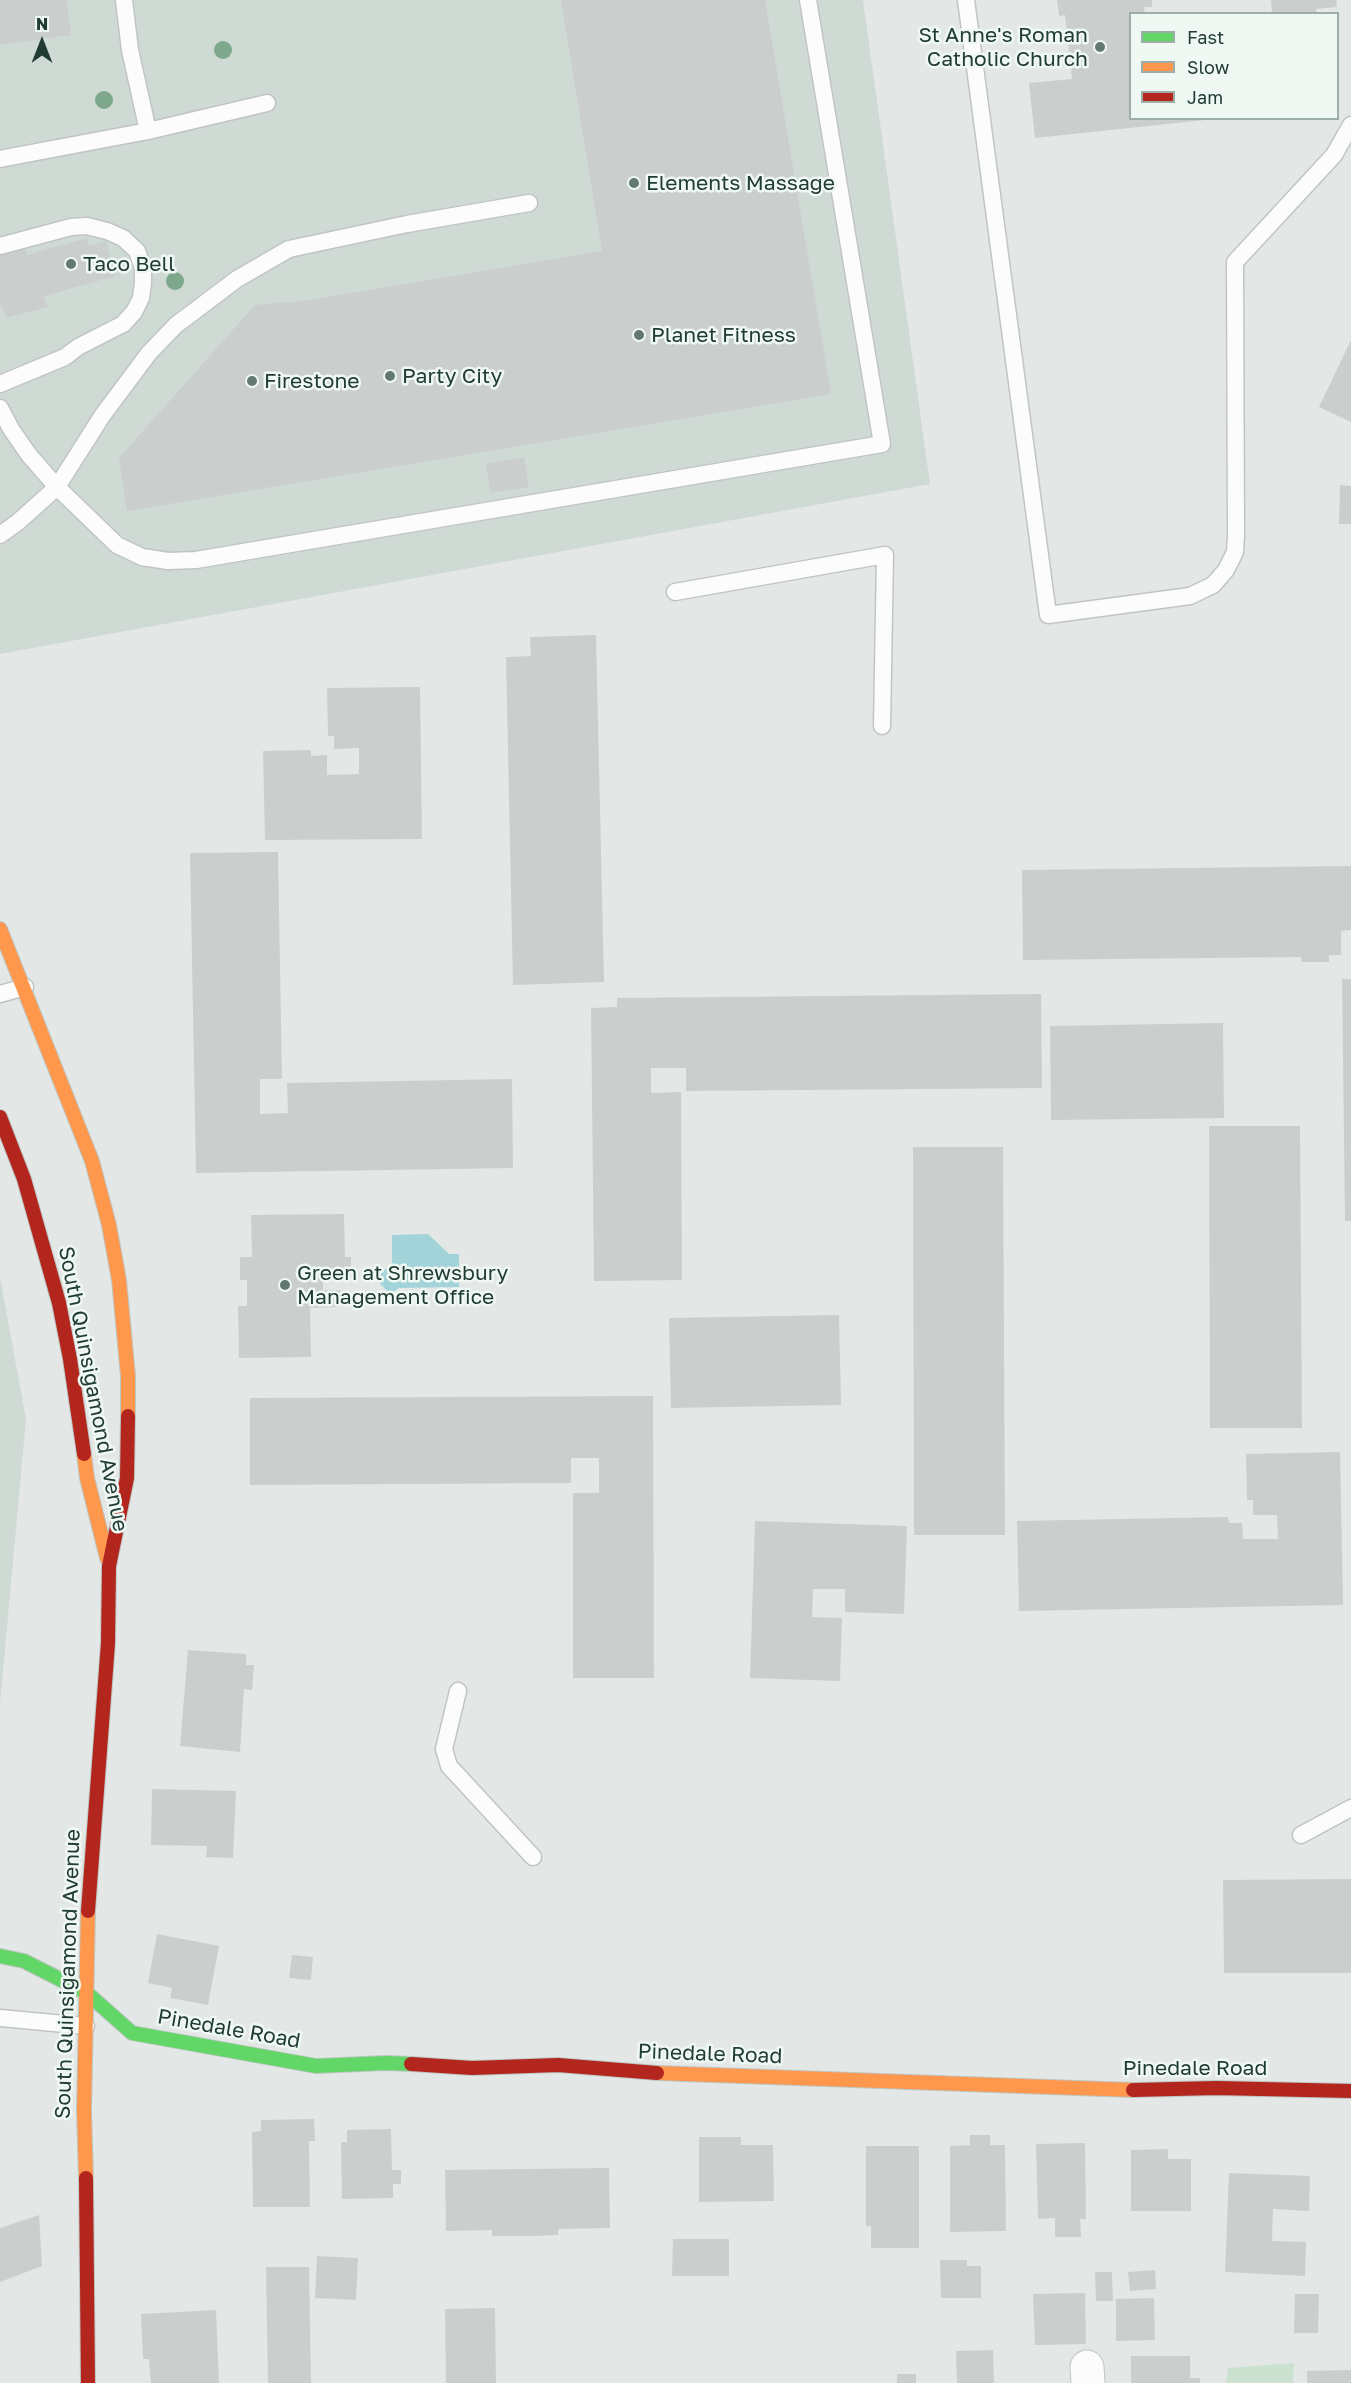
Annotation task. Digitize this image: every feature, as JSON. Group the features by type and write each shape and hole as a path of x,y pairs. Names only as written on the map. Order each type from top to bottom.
{"main road":[{"name":"South Quinsigamond Avenue","path":"0,928 92,1161 119,1280 128,1376 127,1478 109,1566 108,1643 88,1894 84,2111 88,2234 88,2383"},
{"name":"South Quinsigamond Avenue","path":"0,1118 33,1210 59,1304 70,1359 87,1478 109,1566"},
{"name":"Pinedale Road","path":"0,1956 24,1961 87,1992 132,2033 316,2066 386,2063 472,2068 558,2065 625,2072 1146,2090 1216,2088 1351,2091"}],"lane":[{"path":"124,0 130,50 148,131"},
{"path":"0,408 20,444 57,487 117,545 142,557 168,561 196,560 882,444 808,0"},
{"path":"966,0 1048,615 1190,596 1212,585 1226,570 1235,552 1236,536 1235,262 1334,155 1351,125"},
{"path":"0,159 148,131 267,103"},
{"path":"1334,155 1351,153"},
{"path":"0,536 57,487 102,416 148,353 176,325 237,279 289,249 406,224 529,203"},
{"path":"0,246 71,227 87,226 123,238 137,251 143,268 141,298 134,312 123,324 78,347 65,357 0,384"},
{"path":"675,592 885,555 882,726"},
{"path":"0,994 25,987"},
{"path":"458,1691 444,1749 450,1766 533,1857"},
{"path":"1301,1835 1351,1808"},
{"path":"0,2018 86,2026"}],"shaded area":[{"path":"0,0 863,0 930,484 0,654"},
{"path":"0,1277 26,1419 0,1704"}],"green space":[{"path":"1294,2363 1293,2383 1226,2383 1228,2368"}],"water":[{"path":"428,1234 449,1254 459,1254 459,1287 399,1288 390,1294 375,1278 392,1264 392,1235"}],"building":[{"path":"0,0 67,0 71,35 0,45"},
{"path":"561,0 765,0 831,394 127,511 119,458 255,305 303,301 602,251"},
{"name":"St Anne's Roman Catholic Church","path":"1057,0 1152,0 1152,7 1144,7 1145,12 1129,12 1129,120 1205,120 1035,138 1029,83 1072,79 1065,15 1059,16"},
{"path":"1271,0 1336,0 1337,7 1316,9 1317,12 1272,12"},
{"path":"87,238 89,246 106,241 116,276 44,296 48,307 6,318 2,305 0,306 0,253 25,247 27,255"},
{"path":"1351,340 1351,422 1319,407"},
{"path":"524,457 529,487 490,493 486,464"},
{"path":"1340,485 1351,486 1351,524 1339,524"},
{"path":"596,635 604,982 513,985 506,657 531,656 530,637"},
{"path":"420,687 422,839 265,840 263,751 311,750 311,756 327,755 327,775 359,774 359,748 334,749 334,736 328,736 327,688"},
{"path":"278,852 282,1079 260,1079 260,1114 288,1113 287,1083 512,1079 513,1168 196,1173 190,853"},
{"path":"1351,866 1351,930 1341,931 1341,955 1329,955 1329,962 1302,962 1301,957 1023,960 1022,870"},
{"path":"1342,979 1351,979 1351,1221 1345,1221"},
{"path":"1041,994 1042,1088 686,1091 686,1068 651,1068 651,1093 681,1092 682,1280 594,1281 591,1008 617,1007 617,998"},
{"path":"1223,1023 1224,1118 1051,1120 1050,1026"},
{"path":"1209,1126 1300,1126 1302,1428 1210,1428"},
{"path":"913,1147 1003,1147 1005,1535 914,1535"},
{"name":"Green at Shrewsbury Management Office","path":"344,1214 345,1257 351,1257 351,1277 323,1278 323,1290 340,1290 340,1307 310,1308 311,1357 239,1358 238,1306 247,1306 247,1280 240,1280 240,1257 252,1257 251,1215"},
{"path":"839,1315 841,1405 671,1408 669,1318"},
{"path":"653,1396 654,1678 573,1678 573,1493 599,1493 599,1458 571,1458 571,1483 250,1485 250,1398"},
{"path":"1340,1452 1343,1605 1019,1611 1017,1521 1228,1517 1229,1523 1242,1523 1243,1539 1278,1539 1277,1515 1253,1515 1253,1500 1247,1500 1246,1454"},
{"path":"755,1521 907,1526 904,1614 845,1612 845,1589 813,1589 812,1617 842,1618 840,1681 750,1678"},
{"path":"188,1650 246,1654 246,1665 254,1665 252,1690 244,1689 240,1752 180,1746"},
{"path":"152,1789 236,1791 233,1858 206,1857 207,1846 151,1845"},
{"path":"1351,1879 1351,1973 1224,1973 1223,1880"},
{"path":"157,1934 219,1946 208,2005 170,1998 172,1988 148,1983"},
{"path":"292,1955 313,1957 311,1980 289,1978"},
{"path":"314,2119 315,2141 309,2141 310,2207 253,2207 252,2132 261,2131 261,2120"},
{"path":"391,2129 392,2170 401,2170 401,2184 393,2184 393,2198 342,2199 341,2142 347,2142 347,2130"},
{"path":"970,2135 990,2135 990,2145 1005,2145 1006,2231 950,2232 950,2146 970,2145"},
{"path":"699,2137 741,2137 741,2145 773,2145 774,2201 699,2202"},
{"path":"1085,2143 1086,2219 1080,2219 1081,2237 1055,2237 1055,2218 1038,2219 1036,2144"},
{"path":"866,2146 919,2146 919,2248 871,2248 871,2226 866,2226"},
{"path":"1168,2149 1168,2159 1191,2159 1191,2211 1131,2211 1131,2150"},
{"path":"609,2168 610,2228 558,2229 558,2235 531,2236 492,2236 492,2230 446,2231 445,2170"},
{"path":"1229,2173 1310,2176 1309,2211 1273,2209 1272,2241 1306,2242 1305,2276 1225,2272"},
{"path":"39,2215 42,2266 0,2282 0,2228"},
{"path":"673,2239 729,2239 729,2276 672,2276"},
{"path":"317,2256 358,2258 356,2300 315,2298"},
{"path":"940,2260 967,2260 967,2266 981,2266 981,2298 941,2298"},
{"path":"266,2267 309,2267 311,2383 268,2383"},
{"path":"1155,2270 1156,2289 1130,2291 1128,2272"},
{"path":"1095,2272 1112,2272 1113,2301 1096,2301"},
{"path":"1085,2293 1086,2344 1035,2345 1033,2294"},
{"path":"1295,2294 1319,2294 1318,2333 1294,2333"},
{"path":"1154,2298 1155,2340 1116,2341 1116,2299"},
{"path":"495,2308 496,2383 446,2383 445,2309"},
{"path":"216,2310 219,2383 151,2383 149,2359 143,2359 141,2314"},
{"path":"993,2350 994,2383 957,2383 956,2351"},
{"path":"1131,2356 1190,2356 1190,2378 1200,2378 1200,2383 1131,2383"},
{"path":"1351,2370 1351,2383 1307,2383 1307,2371"},
{"path":"897,2374 916,2374 916,2383 897,2383"}],"traffic: fast":[{"path":"0,1956 24,1961 87,1993 132,2033 316,2066 411,2064"}],"traffic: slow":[{"path":"0,929 92,1161 109,1225 119,1280 128,1376 128,1416"},
{"path":"84,1454 87,1478 107,1558"},
{"path":"86,2178 84,2111 88,1911"},
{"path":"657,2073 1133,2090"}],"traffic: jam":[{"path":"0,1117 24,1179 59,1303 84,1454"},
{"path":"88,1911 108,1643 109,1566 127,1478 128,1416"},
{"path":"411,2064 472,2068 558,2065 657,2073"},
{"path":"1133,2090 1216,2088 1351,2091"},
{"path":"86,2178 88,2383"}],"place":[{"name":"St Anne's Roman Catholic Church","path":"1100,47"},
{"name":"Elements Massage","path":"634,183"},
{"name":"Taco Bell","path":"71,264"},
{"name":"Planet Fitness","path":"639,335"},
{"name":"Party City","path":"390,376"},
{"name":"Firestone","path":"252,381"},
{"name":"Green at Shrewsbury Management Office","path":"285,1285"}]}
